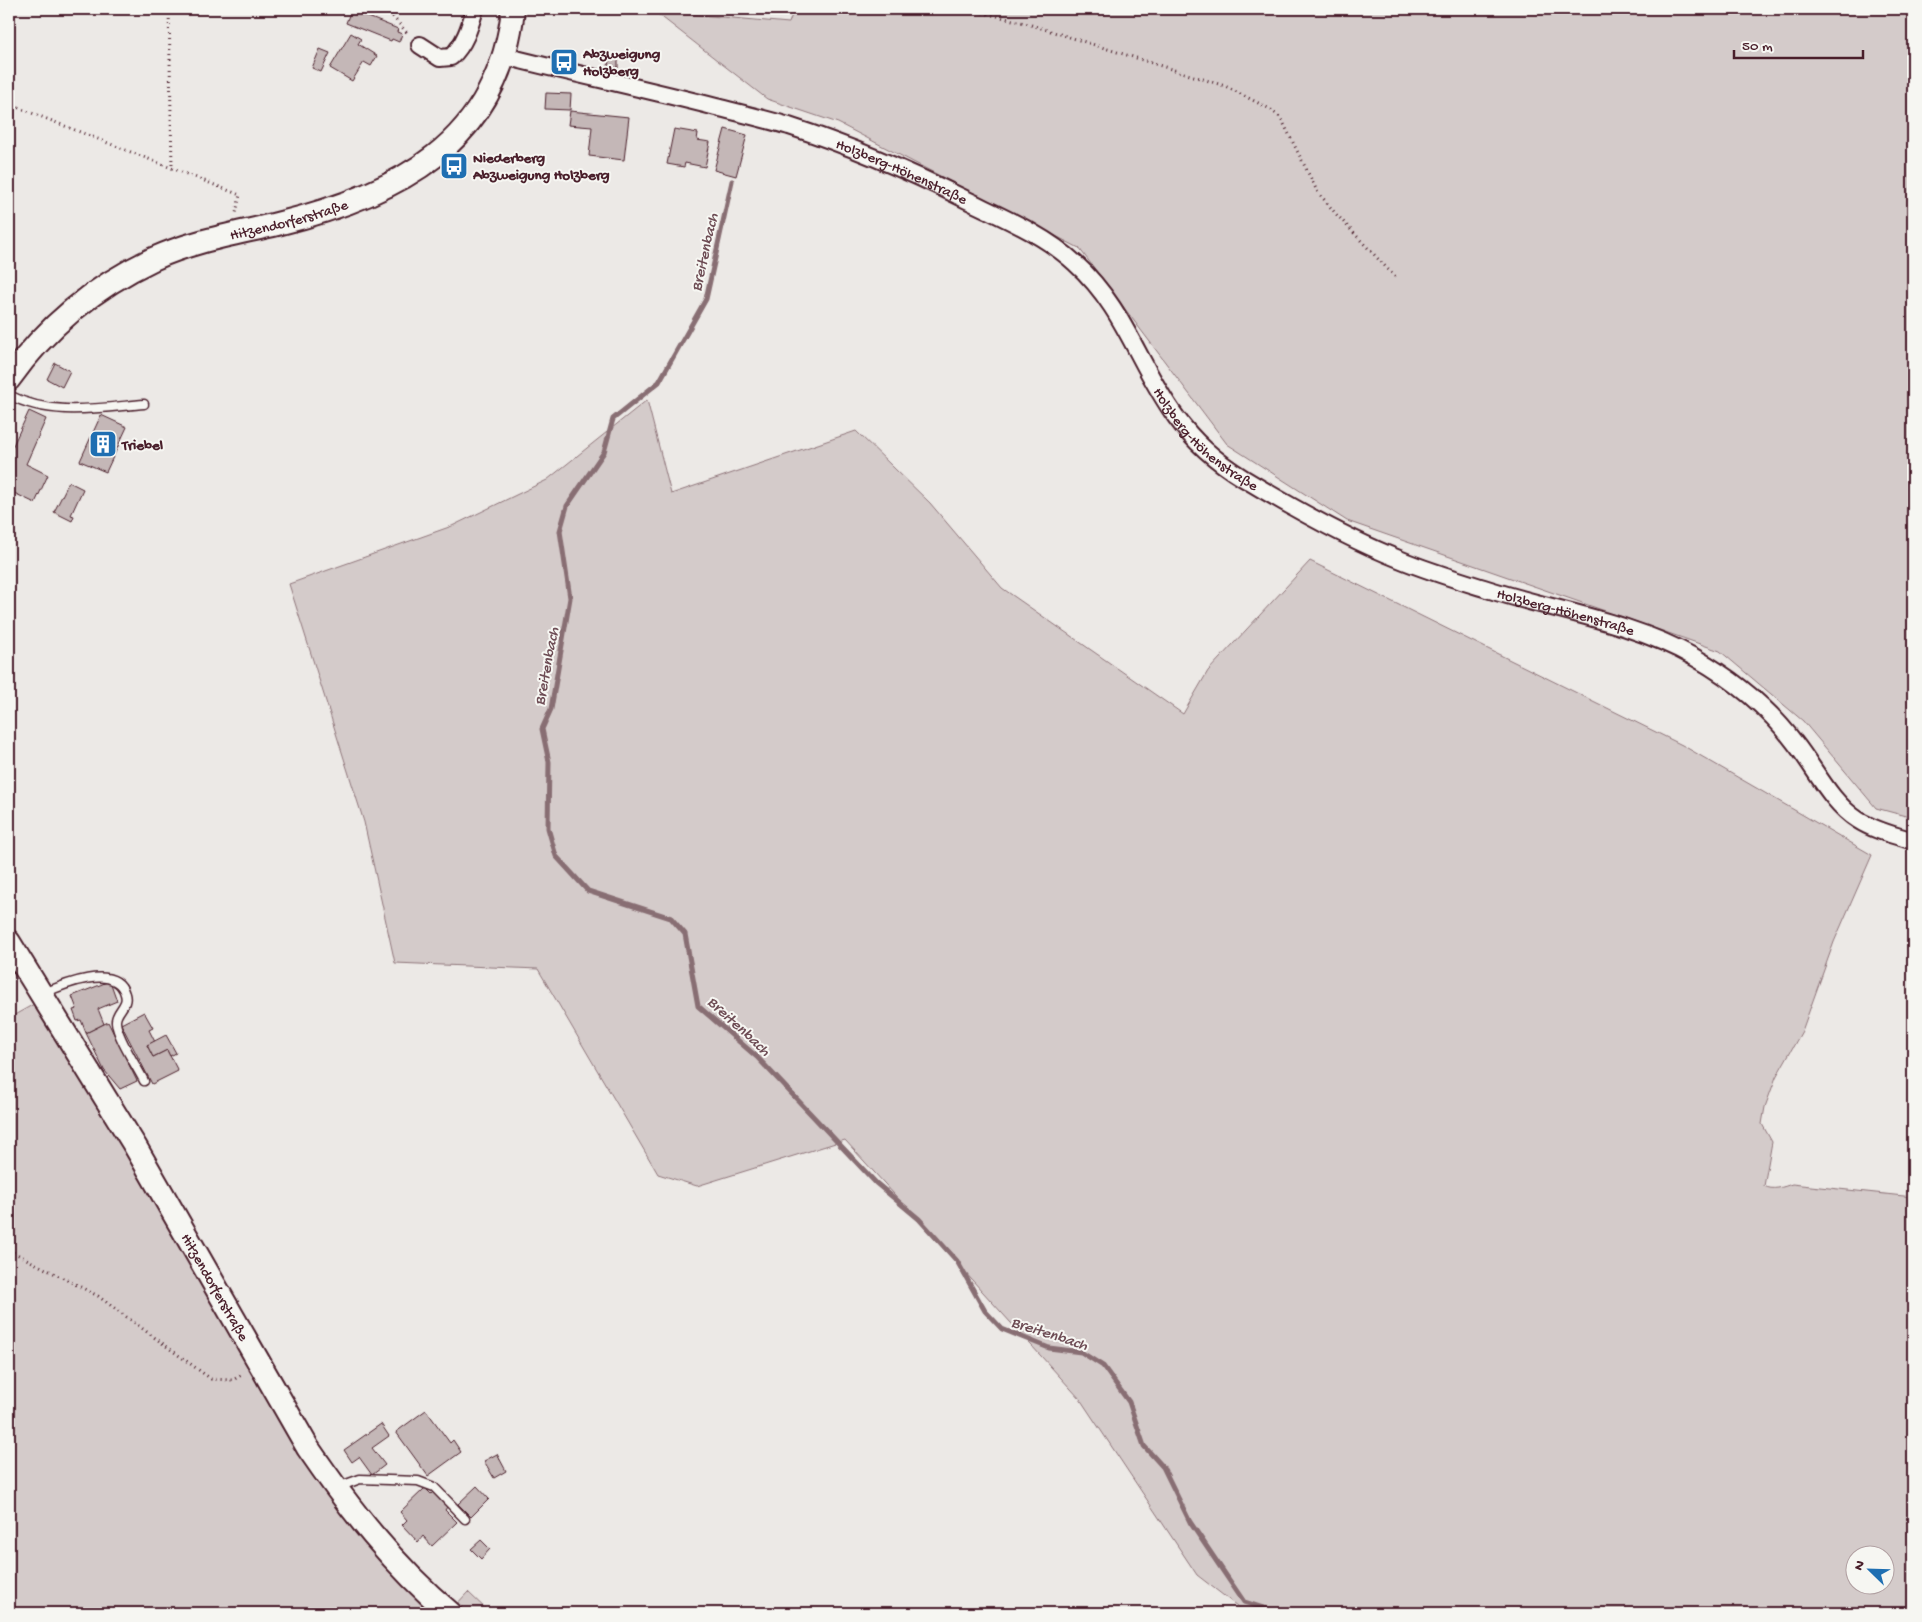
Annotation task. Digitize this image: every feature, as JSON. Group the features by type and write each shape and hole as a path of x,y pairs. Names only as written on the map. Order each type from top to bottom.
{"main road":[{"name":"Hitzendorferstraße","path":"9,379 51,329 63,318 101,289 154,259 207,240 317,214 388,187 435,157 466,126 486,95 504,56 511,29 513,9"},
{"name":"Hitzendorferstraße","path":"9,942 135,1146 308,1448 336,1488 392,1557 450,1613"}],"street":[{"path":"420,45 440,58 451,57 462,43 469,29 475,9"},
{"name":"Holzberg-Höhenstraße","path":"504,56 680,98 785,125 812,134 882,160 1032,233 1071,260 1097,285 1120,317 1164,399 1176,417 1191,436 1221,464 1263,490 1400,560 1490,590 1634,631 1688,654 1726,676 1768,711 1792,739 1833,796 1847,812 1876,830 1913,840"}],"lane":[{"path":"9,395 34,406 48,408 81,409 144,404"},
{"path":"41,995 72,982 108,977 115,980 121,986 126,1000 117,1014 116,1025 144,1081"},
{"path":"336,1488 360,1478 428,1483 465,1519"}],"path":[{"path":"169,9 172,167"},
{"path":"386,9 420,45"},
{"path":"968,9 1025,23 1225,86 1270,109 1281,118 1317,191 1397,279"},
{"path":"9,104 240,195 230,235"},
{"path":"9,1250 98,1296 210,1379 233,1380 260,1365"}],"shaded area":[{"path":"794,9 1913,9 1913,818 1876,808 1803,721 1720,651 1347,521 1227,444 1079,248 838,123 767,99 654,11 789,23"},
{"path":"647,400 671,494 856,431 930,503 1002,588 1183,714 1208,671 1310,561 1682,745 1872,855 1834,942 1802,1031 1776,1077 1765,1107 1762,1124 1772,1142 1764,1186 1774,1188 1792,1184 1913,1197 1913,1613 1694,1613 1674,1607 1665,1613 1246,1613 1197,1575 1080,1399 845,1140 697,1186 658,1174 538,969 395,963 364,822 289,584 452,526 547,480"},
{"path":"36,1003 284,1423 437,1613 9,1613 9,1018"},
{"path":"468,1592 490,1613 460,1613 453,1608"}],"building":[{"path":"351,10 398,29 397,32 402,34 399,42 392,39 391,41 346,23"},
{"path":"351,33 361,39 358,44 377,56 371,66 364,62 352,81 330,68"},
{"path":"320,49 330,53 321,72 312,68"},
{"path":"609,58 618,59 618,68 608,67"},
{"path":"546,93 571,94 570,110 545,109"},
{"path":"570,111 629,117 624,160 589,156 592,127 568,125"},
{"path":"674,129 698,133 697,140 710,142 705,167 685,163 684,167 667,164"},
{"path":"725,129 747,135 736,176 714,170"},
{"path":"55,363 70,371 62,387 47,379"},
{"path":"29,411 46,419 26,464 48,475 35,503 12,492 13,489 9,487 9,454"},
{"name":"Triebel","path":"101,415 127,427 106,472 80,461"},
{"path":"69,482 83,489 71,515 74,516 72,521 54,512"},
{"path":"110,981 117,1001 98,1009 104,1024 86,1033 81,1020 77,1021 73,1010 77,1009 72,996"},
{"path":"144,1012 153,1028 149,1030 155,1042 147,1045 153,1057 167,1050 178,1071 152,1084 121,1024"},
{"path":"108,1022 137,1081 120,1089 104,1070 86,1033"},
{"path":"166,1035 176,1053 170,1056 167,1050 153,1057 147,1045"},
{"path":"426,1410 450,1443 453,1440 461,1452 428,1476 396,1432"},
{"path":"381,1424 389,1436 372,1448 385,1465 372,1475 359,1457 352,1462 344,1450"},
{"path":"497,1454 506,1471 494,1478 484,1461"},
{"path":"477,1486 489,1499 471,1517 458,1504"},
{"path":"425,1488 431,1494 433,1492 447,1507 445,1510 457,1522 432,1546 423,1536 418,1542 402,1525 407,1520 400,1512"},
{"path":"481,1540 490,1549 481,1559 471,1549"}],"waterway":[{"name":"Breitenbach","path":"732,181 706,299 659,382 613,419 604,452 567,506 560,531 570,598 551,709 542,729 549,762 548,828 556,856 588,891 671,918 685,934 698,1006 757,1057 876,1183 919,1219 957,1261 985,1311 1002,1329 1049,1348 1081,1352 1103,1366 1129,1402 1144,1446 1163,1467 1190,1522 1244,1602 1279,1613"}],"place":[{"name":"Abzweigung Holzberg","path":"564,62"},
{"name":"Niederberg Abzweigung Holzberg","path":"454,166"},
{"name":"Triebel","path":"103,444"}]}
